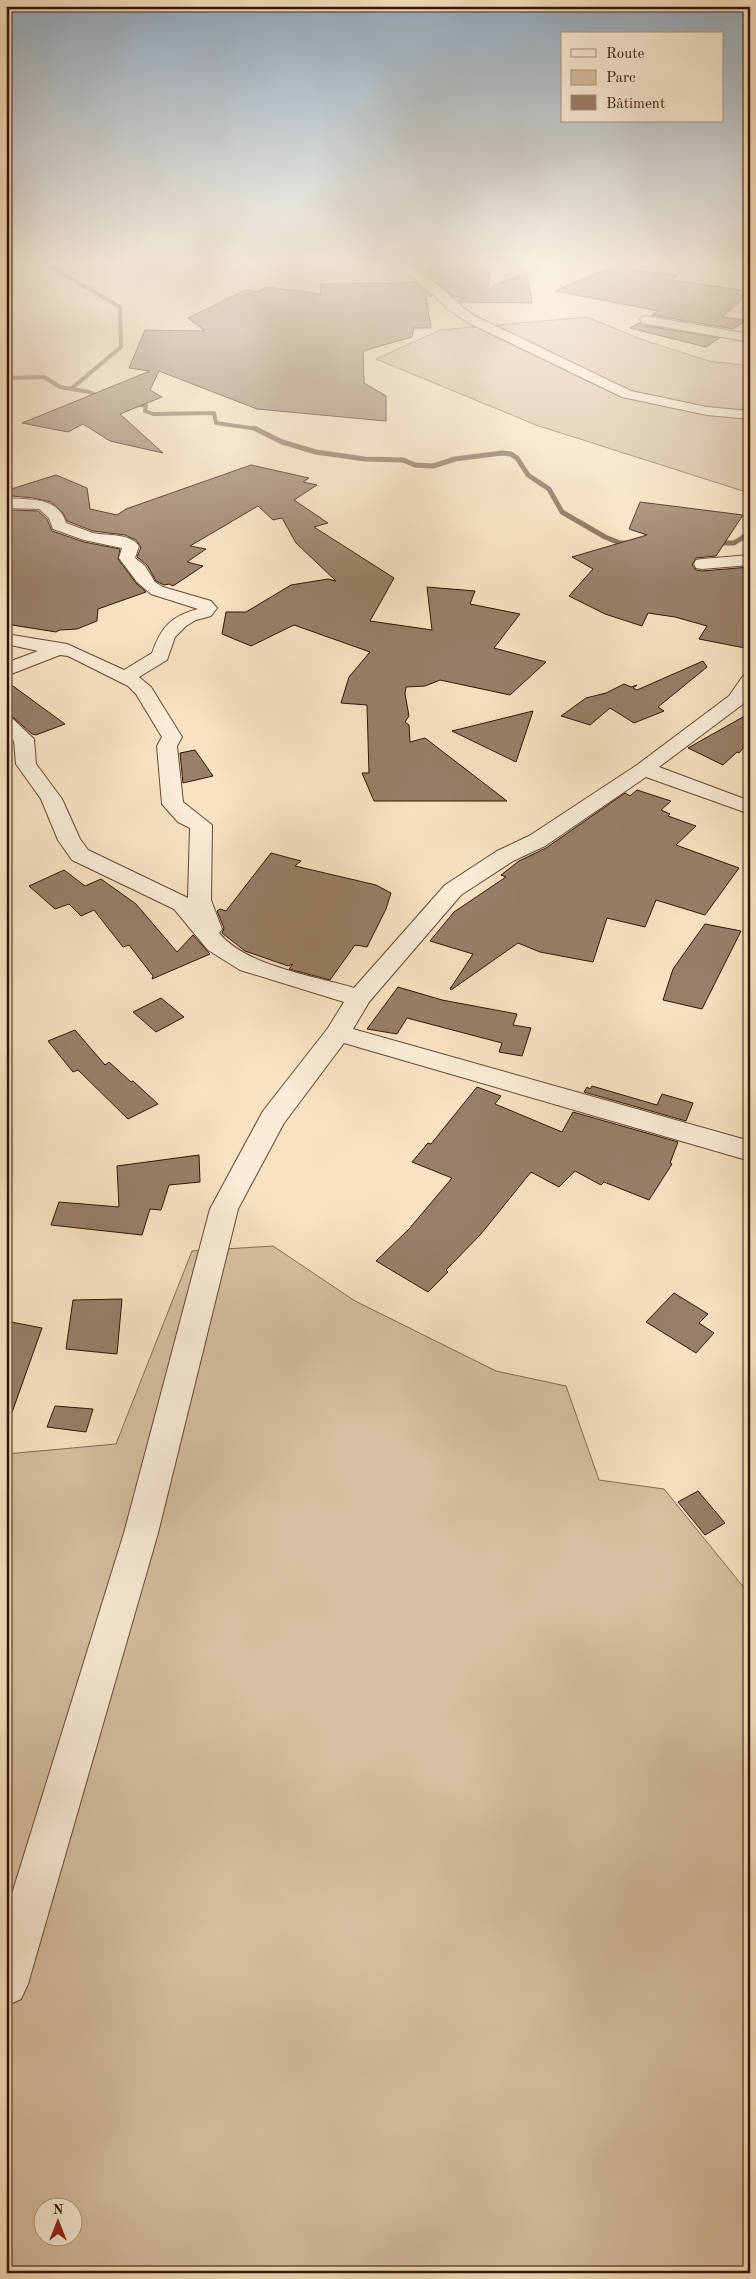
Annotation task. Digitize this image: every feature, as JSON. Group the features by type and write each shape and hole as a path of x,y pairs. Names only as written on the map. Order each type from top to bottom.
{"street":[{"path":"573,368 626,394 708,411 750,414"},
{"path":"6,503 43,505 56,516 59,526 90,537 122,542 132,546 126,558 131,565 139,570 141,578 147,585 162,593 205,605 208,608 205,612 180,622 168,635 160,656 125,677"},
{"path":"702,564 750,560"},
{"path":"6,639 61,648 98,663 125,677 144,691 172,737 167,746 173,804 186,817 201,825 199,900 216,945"},
{"path":"6,670 61,648"},
{"path":"6,1984 140,1534 224,1209 273,1118 338,1034 359,998 453,890 505,856 536,841 743,702 750,680"},
{"path":"6,723 24,738 26,764 51,799 69,840 80,855 182,904 216,945 249,965 359,998"},
{"path":"644,769 750,808"},
{"path":"338,1034 477,1071 750,1151"}],"green space":[{"path":"399,368 750,368 750,486 746,492 536,425"},
{"path":"273,1246 355,1301 496,1371 566,1386 599,1480 664,1489 750,1595 750,2273 6,2273 6,1454 116,1444 192,1251"}],"building":[{"path":"131,368 364,368 364,383 386,396 386,421 257,409 159,371 150,390 162,397 120,414 163,453 110,441 83,424 68,432 22,423 150,371"},
{"path":"251,465 309,478 303,482 317,485 294,500 328,523 314,527 394,578 370,621 432,630 427,587 475,591 470,604 520,614 494,648 546,662 510,695 440,680 425,686 406,687 405,694 409,716 405,722 409,725 410,742 425,738 507,801 374,801 362,773 369,773 367,705 341,703 349,677 370,652 294,625 251,646 222,634 226,612 246,612 291,585 328,579 336,581 296,543 282,518 273,520 258,506 190,546 206,549 187,562 203,566 173,586 169,584 164,585 156,581 147,565 137,557 141,547 136,540 125,535 93,531 67,521 63,513 51,502 12,496 8,490 56,475 87,488 90,509 117,515 126,509"},
{"path":"640,502 743,515 716,556 696,558 692,565 696,570 702,571 750,567 750,649 699,639 707,626 675,617 648,613 642,626 605,614 569,596 593,569 572,557 647,535 629,529"},
{"path":"14,510 38,511 47,519 52,531 84,542 120,549 118,559 136,583 146,592 98,609 97,621 77,629 56,632 6,624 6,512"},
{"path":"703,661 707,667 658,707 664,711 634,723 610,708 590,725 561,716 586,698 606,693 624,684 631,687 637,685 633,688 637,690"},
{"path":"6,681 65,724 36,735 32,734 14,718 6,715"},
{"path":"533,711 516,762 452,731"},
{"path":"750,713 750,740 739,753 737,752 723,765 688,748"},
{"path":"195,750 213,776 183,783 180,753"},
{"path":"637,790 671,801 661,810 670,814 668,816 696,826 676,845 739,868 705,915 656,900 645,927 607,918 593,962 540,952 518,943 451,990 473,954 430,941 454,912 506,877 501,875 519,861 546,848 625,793 630,796"},
{"path":"271,853 301,861 295,866 376,885 391,893 386,909 367,947 355,945 330,980 289,969 293,964 288,966 245,951 222,933 224,928 217,911 220,909 226,911"},
{"path":"64,870 85,886 101,879 136,904 177,952 193,935 210,954 152,979 153,976 129,945 123,947 94,910 81,916 69,904 55,909 29,886"},
{"path":"705,924 741,931 702,1009 663,1000 673,969"},
{"path":"398,987 442,1000 517,1014 513,1025 531,1028 522,1056 499,1052 502,1043 407,1018 397,1034 367,1029"},
{"path":"161,998 184,1017 156,1032 133,1012"},
{"path":"75,1030 105,1065 109,1062 158,1104 128,1119 78,1070 73,1072 48,1041"},
{"path":"592,1086 657,1105 662,1094 693,1103 686,1121 584,1092 587,1087 590,1089"},
{"path":"477,1087 501,1096 495,1104 562,1132 573,1112 678,1142 670,1163 672,1164 649,1200 604,1182 601,1185 575,1171 559,1187 531,1172 481,1234 446,1270 448,1272 428,1292 376,1261 409,1229 452,1178 412,1162 428,1143 431,1144"},
{"path":"199,1155 200,1182 169,1185 161,1210 150,1209 142,1235 51,1225 59,1202 119,1207 117,1166"},
{"path":"674,1293 708,1314 699,1323 714,1333 696,1353 646,1322"},
{"path":"122,1299 117,1354 66,1349 73,1300"},
{"path":"6,1321 42,1328 10,1418 6,1418"},
{"path":"55,1406 93,1409 86,1432 47,1427"},
{"path":"698,1491 725,1523 705,1535 678,1502"}],"waterway":[{"path":"72,388 95,368"},
{"path":"6,378 44,377 60,387 89,392 104,398"},
{"path":"131,403 146,406 145,411 153,414 214,413 216,423 256,429"},
{"path":"256,429 282,442 316,452 365,459 403,460 415,465 433,466 455,459 502,453 511,454 517,458 528,475 549,489 562,512 605,537 620,543 632,543"},
{"path":"713,543 734,543 750,533"}]}
